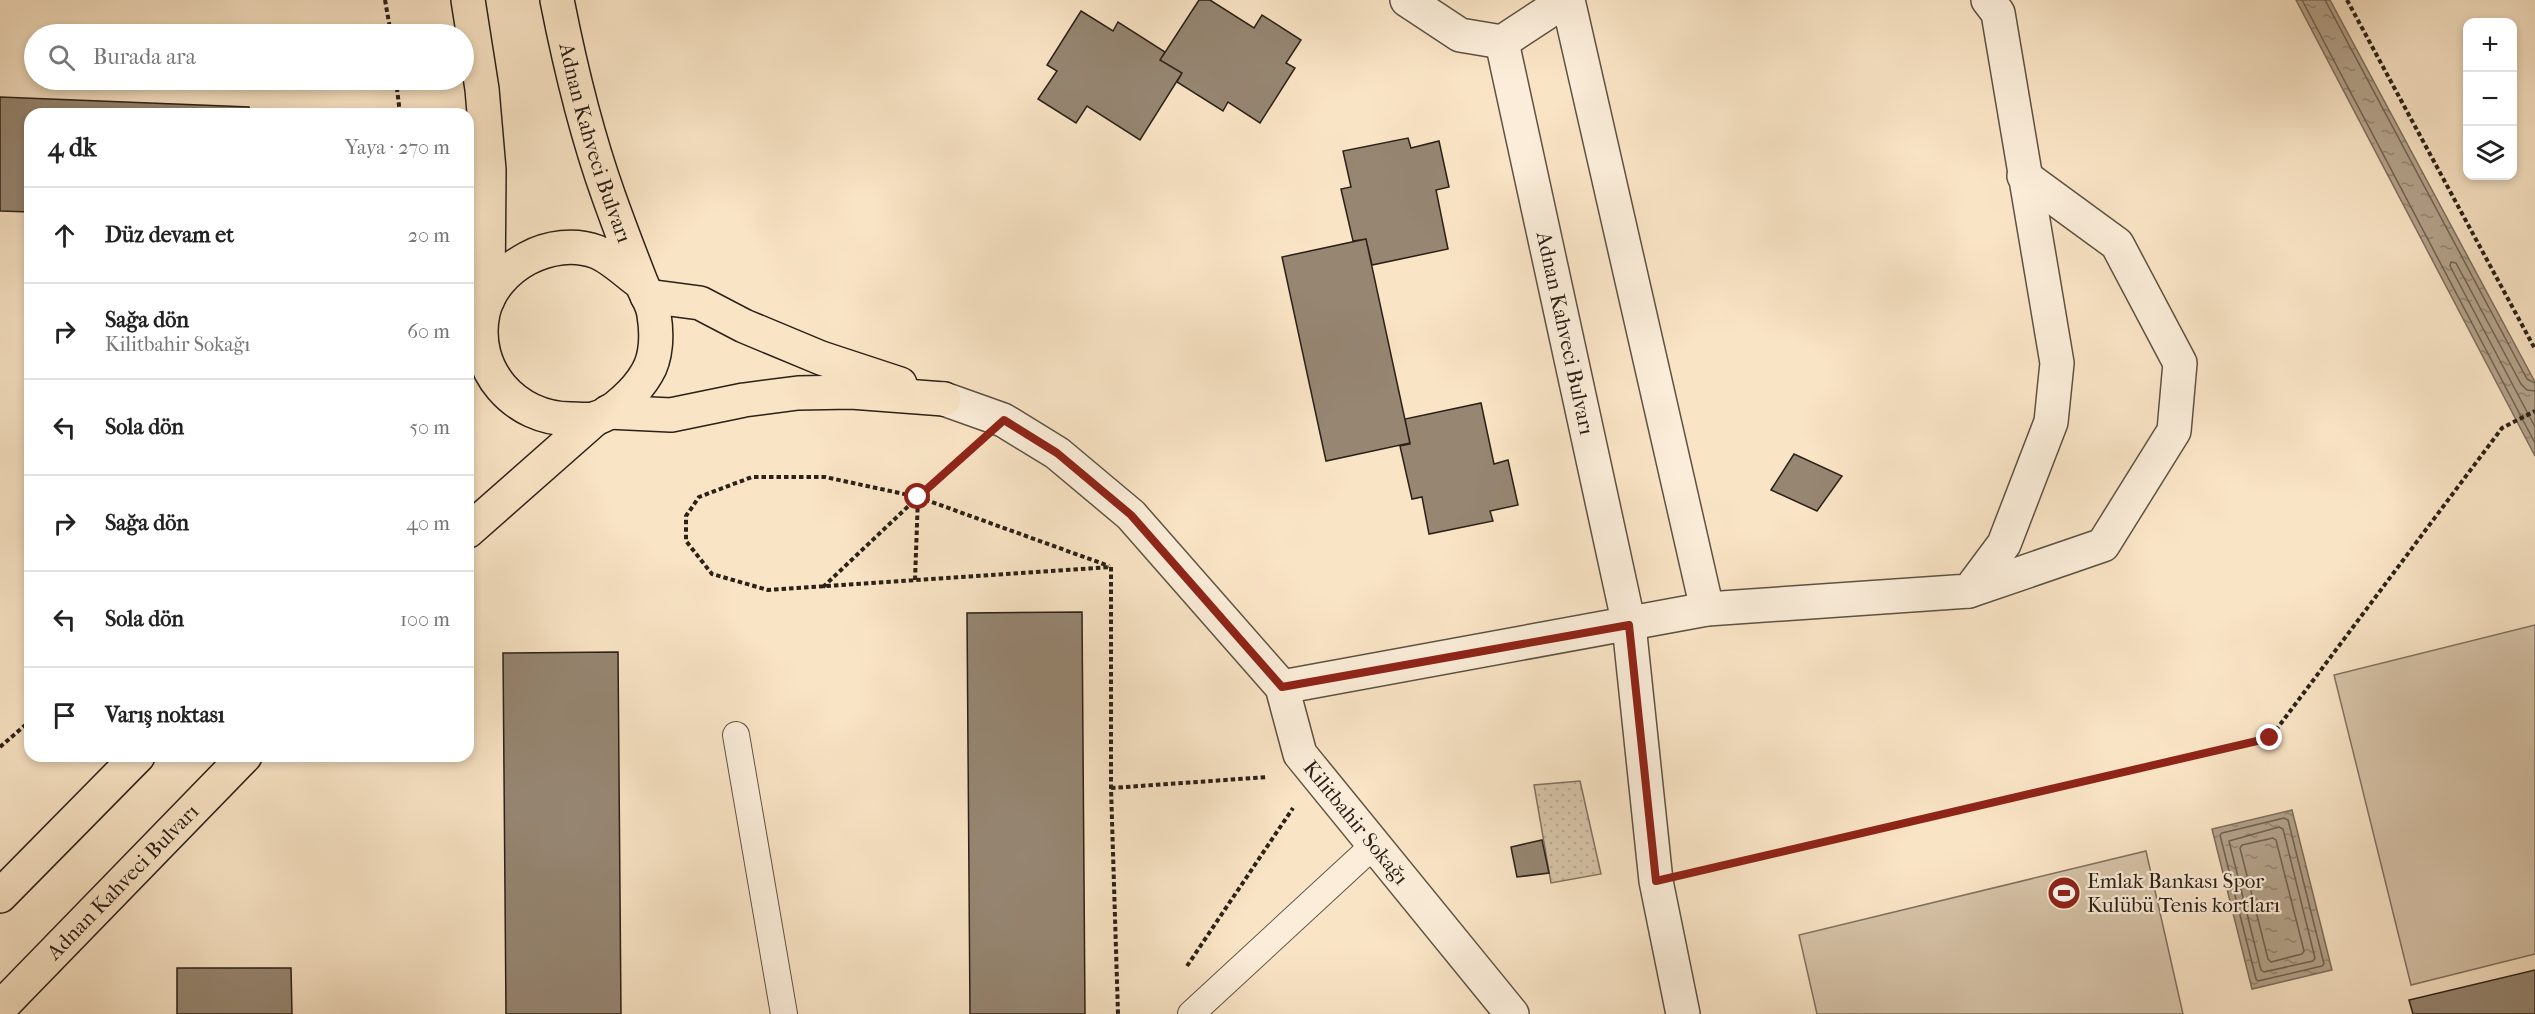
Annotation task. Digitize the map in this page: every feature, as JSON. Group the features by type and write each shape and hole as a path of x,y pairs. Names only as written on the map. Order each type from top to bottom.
{"main road":[{"path":"468,0 472,24"},
{"name":"Adnan Kahveci Bulvarı","path":"557,0 583,114 608,195 644,290"},
{"path":"474,38 482,89 489,170 488,299 475,354 489,369 504,392 526,410 552,419 601,415 671,415 744,400 798,393 851,392 944,399"},
{"path":"488,299 515,266 533,254 568,246 598,252 644,290 700,303 744,326 821,358 944,399"},
{"path":"474,526 601,415 632,394 649,370 656,342 654,313 644,290"},
{"path":"0,896 132,762"},
{"name":"Adnan Kahveci Bulvarı","path":"0,1008 239,762"}],"street":[{"path":"1407,0 1460,35 1502,42 1567,0 1707,609"},
{"path":"1969,591 2004,544 2051,422 2057,363 1998,13 1988,0"},
{"name":"Adnan Kahveci Bulvarı","path":"1502,42 1629,625 1656,881 1683,1014"},
{"path":"1282,687 1707,609 1969,591 2103,545 2174,431 2180,363 2117,244 2024,176"},
{"name":"Kilitbahir Sokağı","path":"944,399 1004,420 1057,453 1131,515 1282,687 1300,754 1512,1014"}],"lane":[{"path":"736,735 784,1014"},
{"path":"1191,1014 1374,845"}],"path":[{"path":"385,0 389,24"},
{"path":"2348,0 2535,349"},
{"path":"397,90 399,108"},
{"path":"1656,881 2270,738 2502,428 2535,411"},
{"path":"823,587 1004,420"},
{"path":"752,477 825,477 918,497 1111,567 768,590 712,574 687,541 686,516 699,497 752,477"},
{"path":"915,580 918,497"},
{"path":"1111,567 1111,788 1118,1014"},
{"path":"0,747 24,726"},
{"path":"1111,788 1316,774"},
{"path":"1180,976 1316,774"}],"shaded area":[{"path":"2535,625 2535,954 2411,985 2334,675"},
{"path":"1580,781 1601,874 1551,883 1534,785"},
{"name":"Emlak Bankası Spor Kulübü Tenis kortları","path":"2146,851 2183,1014 1817,1014 1799,935"}],"water":[{"path":"2296,0 2330,0 2535,382 2535,456"},
{"path":"2292,810 2332,970 2252,989 2212,829"}],"building":[{"path":"1199,0 1210,0 1254,28 1262,15 1301,40 1286,63 1295,68 1260,123 1228,102 1223,111 1177,82 1182,73 1160,60"},
{"path":"1081,11 1113,31 1118,22 1165,52 1160,60 1182,73 1140,140 1087,106 1076,123 1038,99 1057,71 1047,65"},
{"path":"0,97 249,107 24,108 24,212 0,211"},
{"path":"1408,138 1411,148 1439,141 1449,187 1436,190 1448,249 1372,265 1366,239 1353,241 1341,189 1351,187 1343,151"},
{"path":"1366,239 1410,443 1326,461 1282,257"},
{"path":"1481,403 1494,464 1508,460 1518,505 1490,511 1493,521 1429,534 1422,497 1412,499 1400,446 1410,444 1405,419"},
{"path":"1794,454 1842,476 1817,511 1771,490"},
{"path":"1082,612 1085,1014 970,1014 967,613"},
{"path":"618,652 621,1014 506,1014 503,653"},
{"path":"1542,840 1549,873 1517,877 1511,847"},
{"path":"177,968 291,968 292,1014 177,1014"},
{"path":"2535,970 2535,1014 2413,1014 2409,1000"}],"place":[{"name":"Emlak Bankası Spor Kulübü Tenis kortları","path":"2064,893"}],"route":[{"path":"918,497 1004,420 1057,453 1131,515 1282,687 1629,625 1656,881 2270,738"}]}
